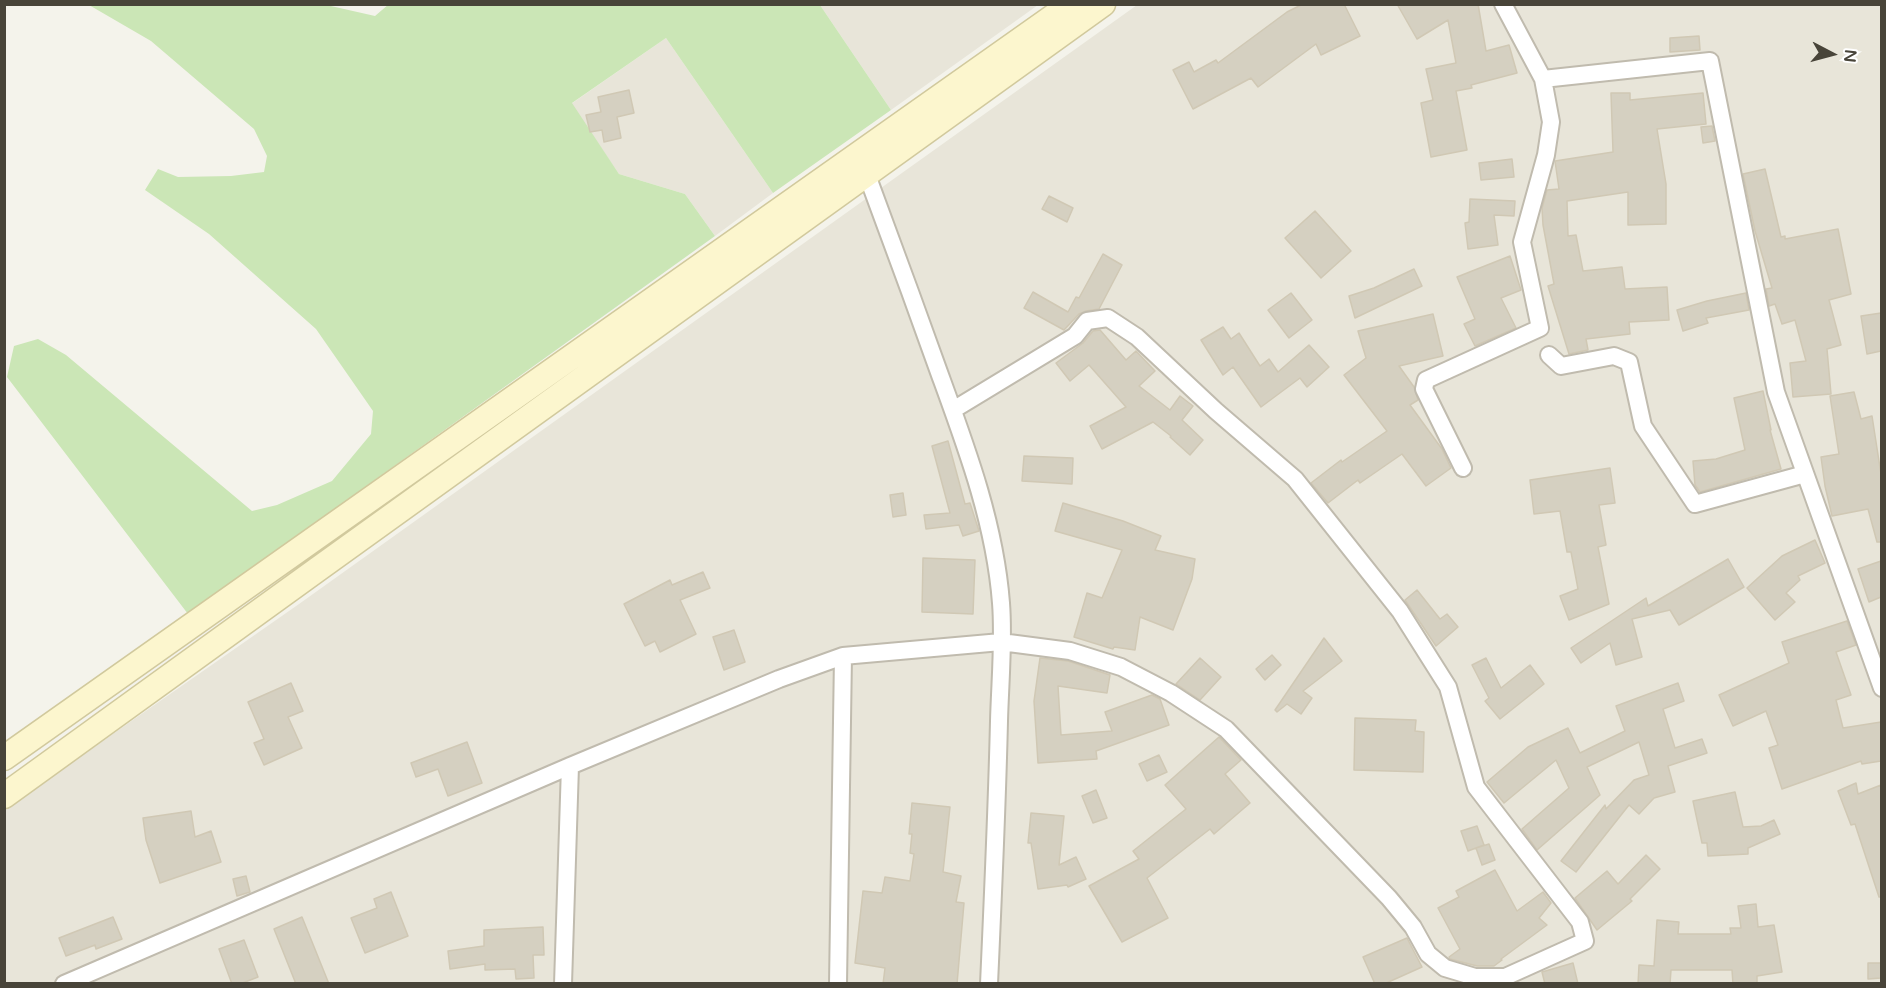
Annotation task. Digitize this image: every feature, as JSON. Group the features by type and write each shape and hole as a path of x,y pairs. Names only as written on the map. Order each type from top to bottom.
{"main road":[{"path":"4,796 318,568 861,166 1071,4"},
{"path":"4,758 861,166 1103,4"}],"street":[{"path":"1463,468 1424,388 1426,380 1540,328 1522,242 1546,155 1551,122 1543,79 1503,4"},
{"path":"1543,79 1710,61 1776,392 1881,688"},
{"path":"861,166 953,410 974,472 992,542 1001,603 1001,642 989,984"},
{"path":"64,984 570,766 779,679 843,656 1001,642 1070,651 1121,667 1171,693 1226,729 1389,898 1413,927 1428,954 1445,968 1475,977 1505,977 1585,941 1580,922 1476,787 1448,687 1400,611 1295,479 1216,411 1137,338 1108,318 1088,321 1075,336 953,410"},
{"path":"1550,355 1561,366 1614,356 1629,362 1643,426 1695,504 1805,474"},
{"path":"838,984 843,656"},
{"path":"563,984 570,766"}],"shaded area":[{"path":"820,5 1038,5 891,110"},
{"path":"1137,5 1881,5 1881,983 5,983 4,810 299,604"},
{"path":"666,38 773,193 715,236 685,194 619,174 571,104"}],"green space":[{"path":"322,4 375,16 389,4 820,5 891,110 773,193 666,38 572,103 619,174 685,194 715,236 188,614 7,377 14,346 38,339 66,355 252,511 277,505 332,481 371,434 373,411 316,329 209,234 145,190 158,169 178,177 231,176 264,172 267,156 254,129 151,41 89,5"}],"building":[{"path":"1303,4 1344,4 1360,36 1321,55 1316,44 1258,87 1251,78 1193,109 1173,70 1189,62 1194,72 1216,60 1218,63 1287,12"},
{"path":"1397,4 1478,4 1486,51 1509,45 1517,73 1456,91 1467,150 1431,157 1421,103 1433,100 1426,69 1456,63 1448,20 1417,39"},
{"path":"1699,36 1700,50 1670,52 1670,38"},
{"path":"629,90 634,113 617,117 621,138 604,142 602,130 590,132 586,115 601,112 598,97"},
{"path":"1611,93 1630,93 1630,100 1703,93 1706,124 1657,129 1666,184 1666,224 1628,225 1628,192 1567,201 1568,236 1576,235 1583,271 1622,267 1625,289 1667,287 1669,320 1629,322 1630,334 1586,339 1588,350 1569,354 1548,286 1554,284 1542,208 1547,190 1559,189 1555,161 1613,152"},
{"path":"1712,126 1715,141 1703,143 1701,127"},
{"path":"1512,159 1514,177 1481,180 1479,163"},
{"path":"1765,169 1781,237 1785,236 1785,239 1838,229 1851,294 1829,300 1841,345 1827,349 1831,394 1793,397 1790,363 1806,361 1795,320 1782,324 1775,304 1769,306 1766,289 1772,288 1755,231 1743,174"},
{"path":"1049,196 1073,208 1067,222 1042,209"},
{"path":"1470,199 1515,201 1514,216 1494,215 1498,245 1468,249 1465,223 1469,222"},
{"path":"1315,211 1351,251 1321,278 1285,238"},
{"path":"1103,254 1122,265 1099,309 1079,314 1064,330 1024,308 1033,292 1068,312 1076,297 1079,298"},
{"path":"1510,256 1521,290 1501,298 1516,328 1475,346 1464,324 1475,319 1457,277"},
{"path":"1414,269 1422,286 1355,318 1349,296 1374,288"},
{"path":"1291,293 1312,320 1289,338 1268,310"},
{"path":"1746,293 1749,310 1706,318 1708,323 1683,331 1677,310"},
{"path":"1881,313 1881,351 1867,354 1861,316"},
{"path":"1433,314 1443,356 1399,366 1414,387 1418,400 1410,405 1442,449 1451,468 1426,486 1402,454 1360,483 1358,480 1328,503 1311,483 1341,460 1342,462 1387,431 1344,375 1366,358 1358,331"},
{"path":"1223,327 1231,339 1239,333 1260,366 1269,359 1278,372 1309,345 1329,367 1307,387 1300,378 1261,407 1233,367 1223,375 1201,340"},
{"path":"1100,330 1126,360 1136,351 1155,371 1139,386 1170,410 1180,396 1193,406 1182,420 1203,440 1190,455 1153,422 1102,449 1090,426 1126,407 1089,365 1070,381 1056,363 1083,343 1093,331"},
{"path":"1763,391 1770,430 1781,469 1700,492 1695,485 1693,461 1716,459 1745,450 1734,398"},
{"path":"1854,392 1861,419 1872,416 1881,474 1881,542 1877,542 1868,509 1832,516 1825,486 1821,457 1839,454 1830,396"},
{"path":"948,441 965,504 970,503 979,531 963,536 959,525 926,529 924,515 950,513 932,446"},
{"path":"1024,456 1073,458 1072,484 1022,481"},
{"path":"1610,468 1615,503 1599,505 1606,545 1598,547 1609,604 1569,620 1560,596 1578,589 1571,552 1567,552 1560,511 1534,514 1530,480"},
{"path":"903,493 906,515 893,517 890,495"},
{"path":"1063,503 1123,521 1161,536 1155,550 1195,559 1192,579 1173,630 1140,617 1135,650 1114,647 1113,649 1074,637 1087,593 1102,598 1122,550 1055,531"},
{"path":"1815,540 1825,563 1798,576 1800,580 1786,593 1795,602 1775,620 1747,588 1782,556"},
{"path":"923,558 975,560 973,614 922,612"},
{"path":"1728,559 1744,587 1679,625 1670,610 1632,619 1642,657 1616,665 1610,643 1581,663 1571,648 1646,598 1648,606"},
{"path":"1881,561 1881,597 1869,602 1858,569"},
{"path":"703,572 710,588 680,600 696,634 660,652 655,641 645,646 624,604 670,580 672,585"},
{"path":"1417,590 1440,619 1447,614 1458,627 1436,646 1405,600"},
{"path":"1847,621 1856,645 1836,652 1851,695 1836,700 1843,728 1881,722 1881,761 1862,764 1861,761 1782,789 1769,748 1778,745 1766,711 1733,726 1719,695 1789,663 1782,642"},
{"path":"734,630 745,662 724,670 713,637"},
{"path":"1324,638 1342,661 1303,691 1312,698 1301,714 1287,704 1277,712 1275,710"},
{"path":"1272,655 1281,665 1265,680 1256,669"},
{"path":"1040,658 1068,661 1110,675 1107,693 1058,686 1061,735 1112,731 1105,712 1152,695 1160,699 1169,725 1096,751 1097,759 1038,763 1034,701"},
{"path":"1200,658 1221,677 1200,700 1176,684"},
{"path":"1486,658 1501,688 1530,665 1544,684 1500,719 1485,701 1489,698 1472,665"},
{"path":"291,683 303,711 288,717 302,748 264,765 254,743 264,739 248,702"},
{"path":"1678,683 1684,701 1663,709 1675,748 1702,739 1707,753 1668,766 1675,792 1654,798 1639,814 1629,805 1576,872 1561,861 1605,805 1606,809 1634,780 1649,775 1639,742 1587,767 1600,795 1537,850 1522,829 1569,788 1556,760 1504,803 1487,782 1528,747 1568,728 1580,753 1625,731 1616,706"},
{"path":"1355,718 1416,720 1415,731 1424,732 1423,772 1354,770"},
{"path":"1219,737 1241,760 1225,774 1250,803 1214,834 1210,829 1147,878 1168,918 1122,942 1089,886 1139,859 1133,851 1186,809 1165,785"},
{"path":"467,742 482,783 448,796 438,769 416,777 411,763"},
{"path":"1159,755 1167,772 1147,781 1139,764"},
{"path":"1856,783 1858,794 1881,785 1881,897 1879,897 1855,824 1851,825 1838,791"},
{"path":"1096,790 1107,818 1093,823 1082,796"},
{"path":"1735,792 1743,827 1761,826 1774,820 1780,834 1748,848 1748,854 1708,856 1707,843 1702,843 1693,801"},
{"path":"912,803 950,807 943,872 961,876 956,902 964,903 957,984 883,984 885,968 855,963 863,891 882,893 885,877 910,881 914,854 910,853 912,834 909,834"},
{"path":"191,811 195,837 211,831 221,862 160,883 146,840 143,818"},
{"path":"1031,813 1064,816 1059,865 1076,857 1086,879 1068,887 1067,885 1038,889 1031,843 1028,843"},
{"path":"1477,826 1484,845 1468,851 1461,831"},
{"path":"1489,844 1495,860 1482,865 1476,848"},
{"path":"1646,855 1660,869 1630,899 1632,901 1597,930 1575,898 1607,871 1618,884"},
{"path":"1495,870 1517,911 1543,892 1551,903 1539,918 1547,925 1494,966 1477,966 1450,959 1449,957 1460,949 1438,908 1459,897 1456,891"},
{"path":"246,876 250,892 237,896 233,879"},
{"path":"391,892 408,936 365,953 351,918 377,908 374,899"},
{"path":"1756,904 1758,927 1774,925 1782,972 1757,976 1757,984 1733,984 1732,970 1671,970 1670,984 1638,984 1639,965 1654,966 1657,920 1679,922 1678,934 1731,934 1730,928 1741,928 1738,906"},
{"path":"113,917 122,939 96,949 95,945 66,956 59,938"},
{"path":"302,917 329,984 296,984 274,929"},
{"path":"543,927 544,955 533,955 534,978 516,979 515,969 485,970 485,964 450,969 448,951 484,946 484,930"},
{"path":"1407,938 1422,967 1384,984 1375,984 1363,957"},
{"path":"244,940 258,977 240,984 232,984 219,949"},
{"path":"1573,963 1578,984 1545,984 1542,972"},
{"path":"1868,963 1881,963 1881,978 1868,979"}]}
